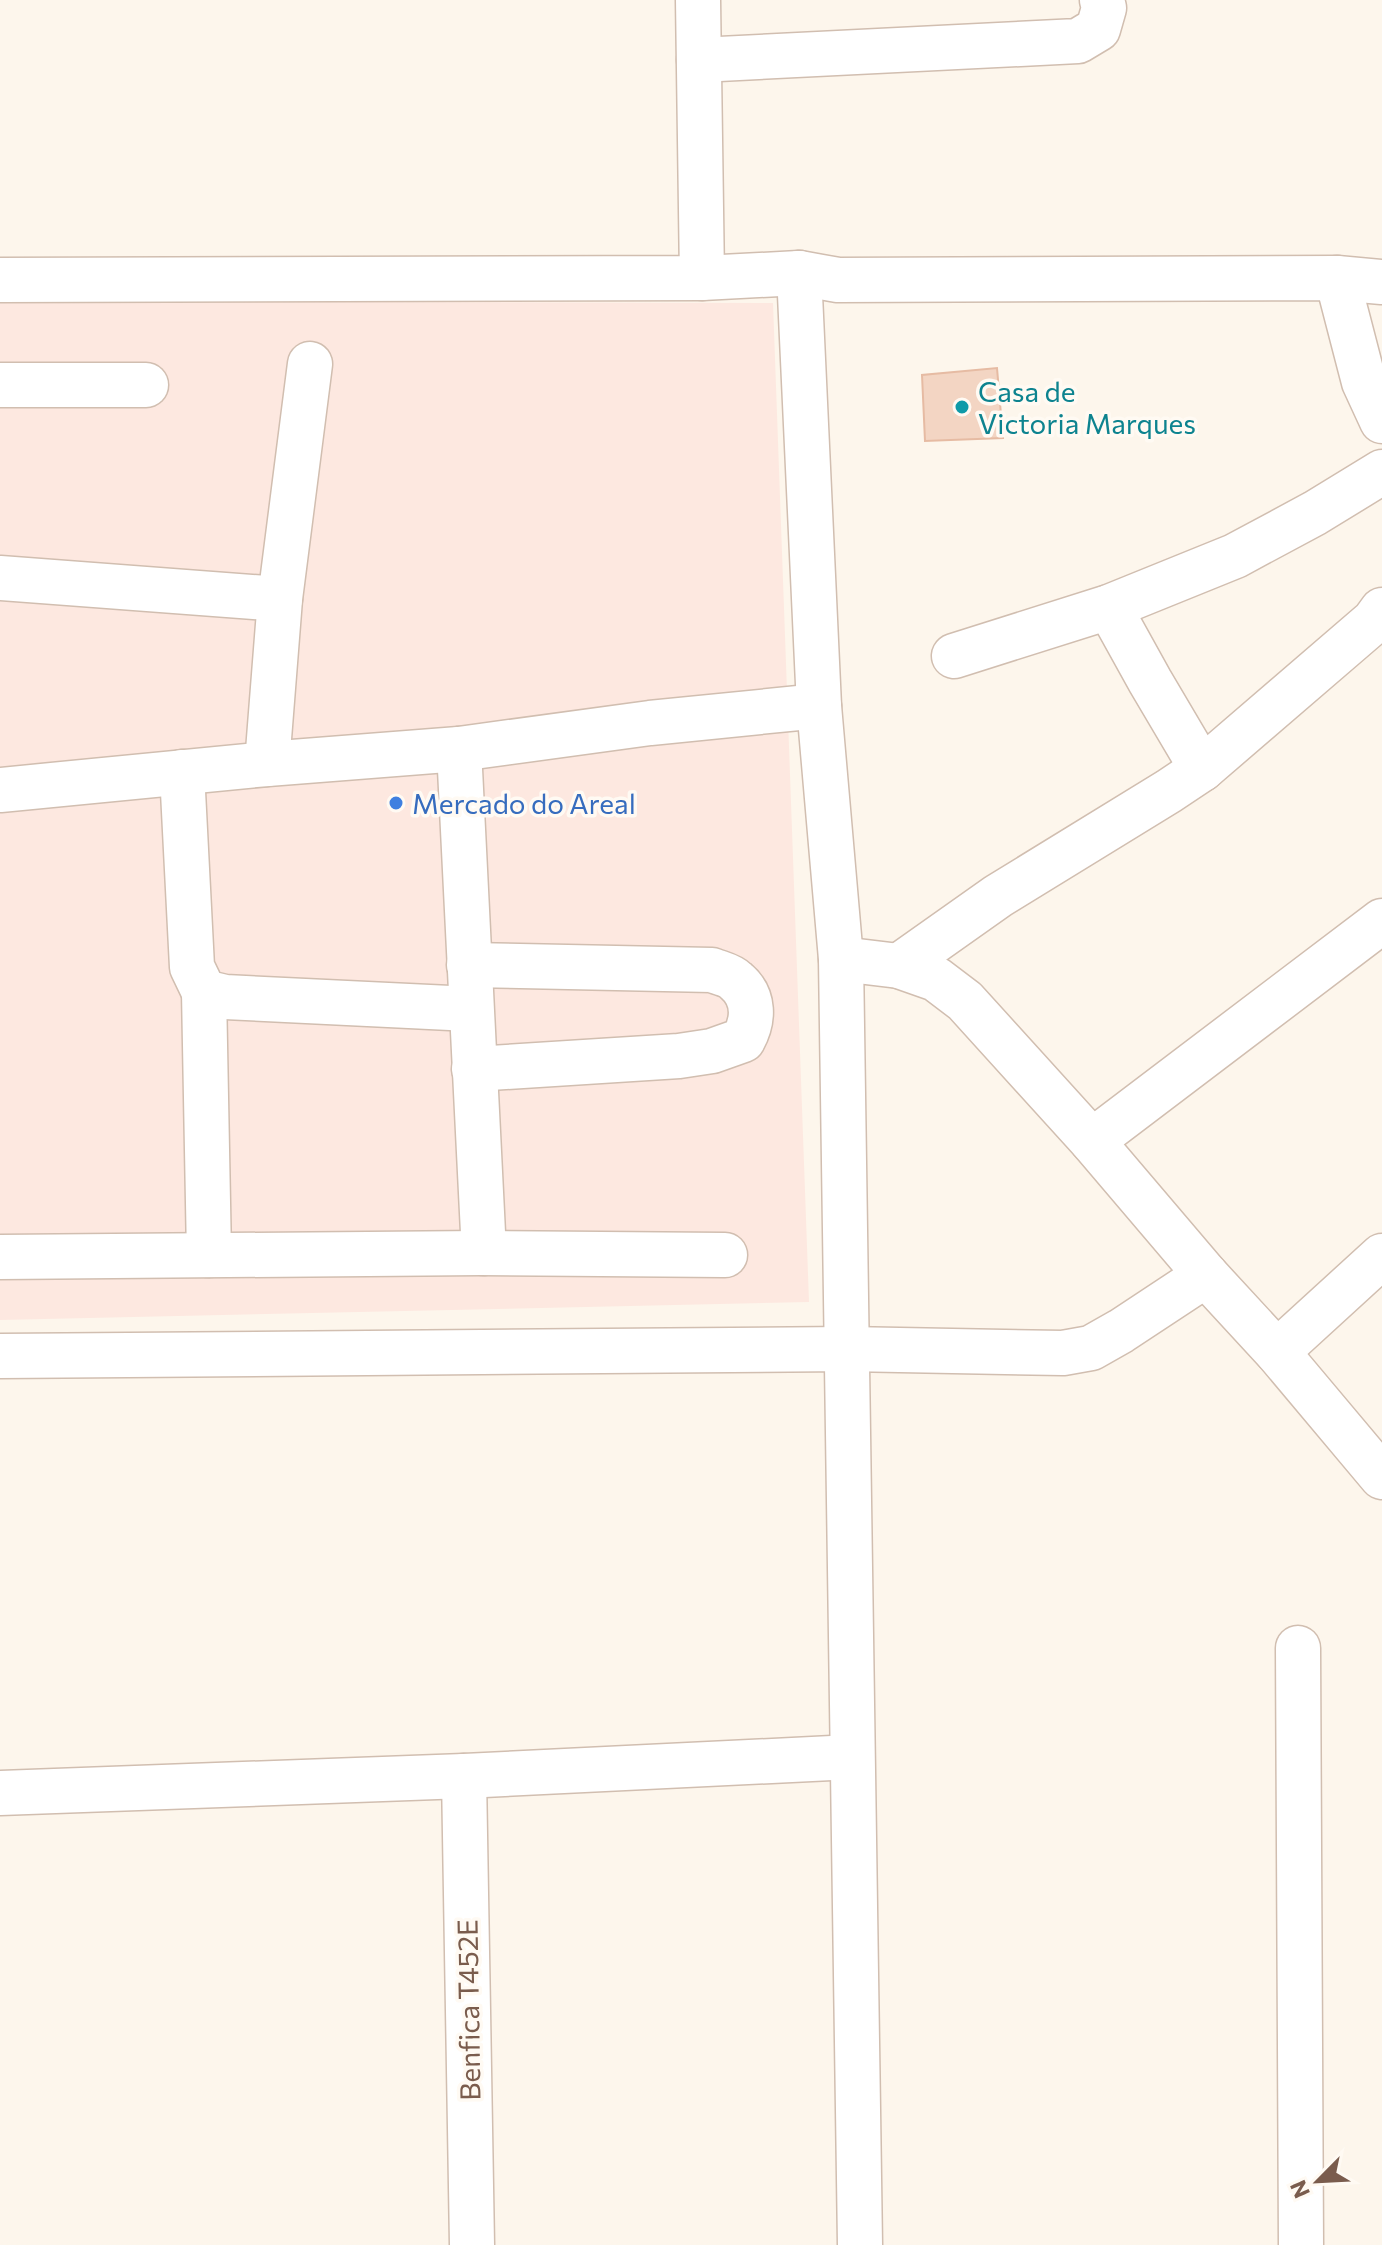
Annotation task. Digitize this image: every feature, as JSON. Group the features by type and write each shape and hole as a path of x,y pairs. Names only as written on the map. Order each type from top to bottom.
{"street":[{"path":"698,0 702,278"},
{"path":"699,60 1078,41 1098,29 1104,8 1102,0"},
{"path":"799,273 819,706 841,959 860,2245"},
{"path":"0,280 702,278 799,273 838,280 1337,278 1382,282"},
{"path":"1337,278 1364,382 1382,421"},
{"path":"267,764 280,599 310,364"},
{"path":"0,385 146,385"},
{"path":"954,656 1109,607 1235,556 1382,472"},
{"path":"0,578 280,599"},
{"path":"1109,607 1202,769"},
{"path":"899,966 998,896 1202,769 1374,621 1382,610"},
{"path":"0,790 459,749 650,723 819,706"},
{"path":"459,749 484,1253"},
{"path":"182,772 192,967 204,992 209,1255"},
{"path":"1092,1141 1382,921"},
{"path":"841,959 899,966 936,979 965,1001 1092,1141 1206,1275 1376,1461"},
{"path":"469,965 712,970 735,979 750,999 752,1025 743,1040 712,1051 679,1056 474,1069"},
{"path":"204,992 225,997 471,1009"},
{"path":"0,1257 484,1253 725,1255"},
{"path":"1277,1352 1382,1256"},
{"path":"0,1356 847,1349 1063,1353 1091,1348 1206,1275"},
{"path":"1298,1648 1301,2245"},
{"path":"0,1793 464,1776 852,1757"},
{"name":"Benfica T452E","path":"464,1776 472,2245"}],"shaded area":[{"name":"Mercado do Areal","path":"0,301 773,303 809,1302 0,1320"}],"building":[{"name":"Casa de Victoria Marques","path":"997,368 1003,438 925,441 922,375"}],"place":[{"name":"Casa de Victoria Marques","path":"962,407"},
{"name":"Mercado do Areal","path":"396,803"}]}
